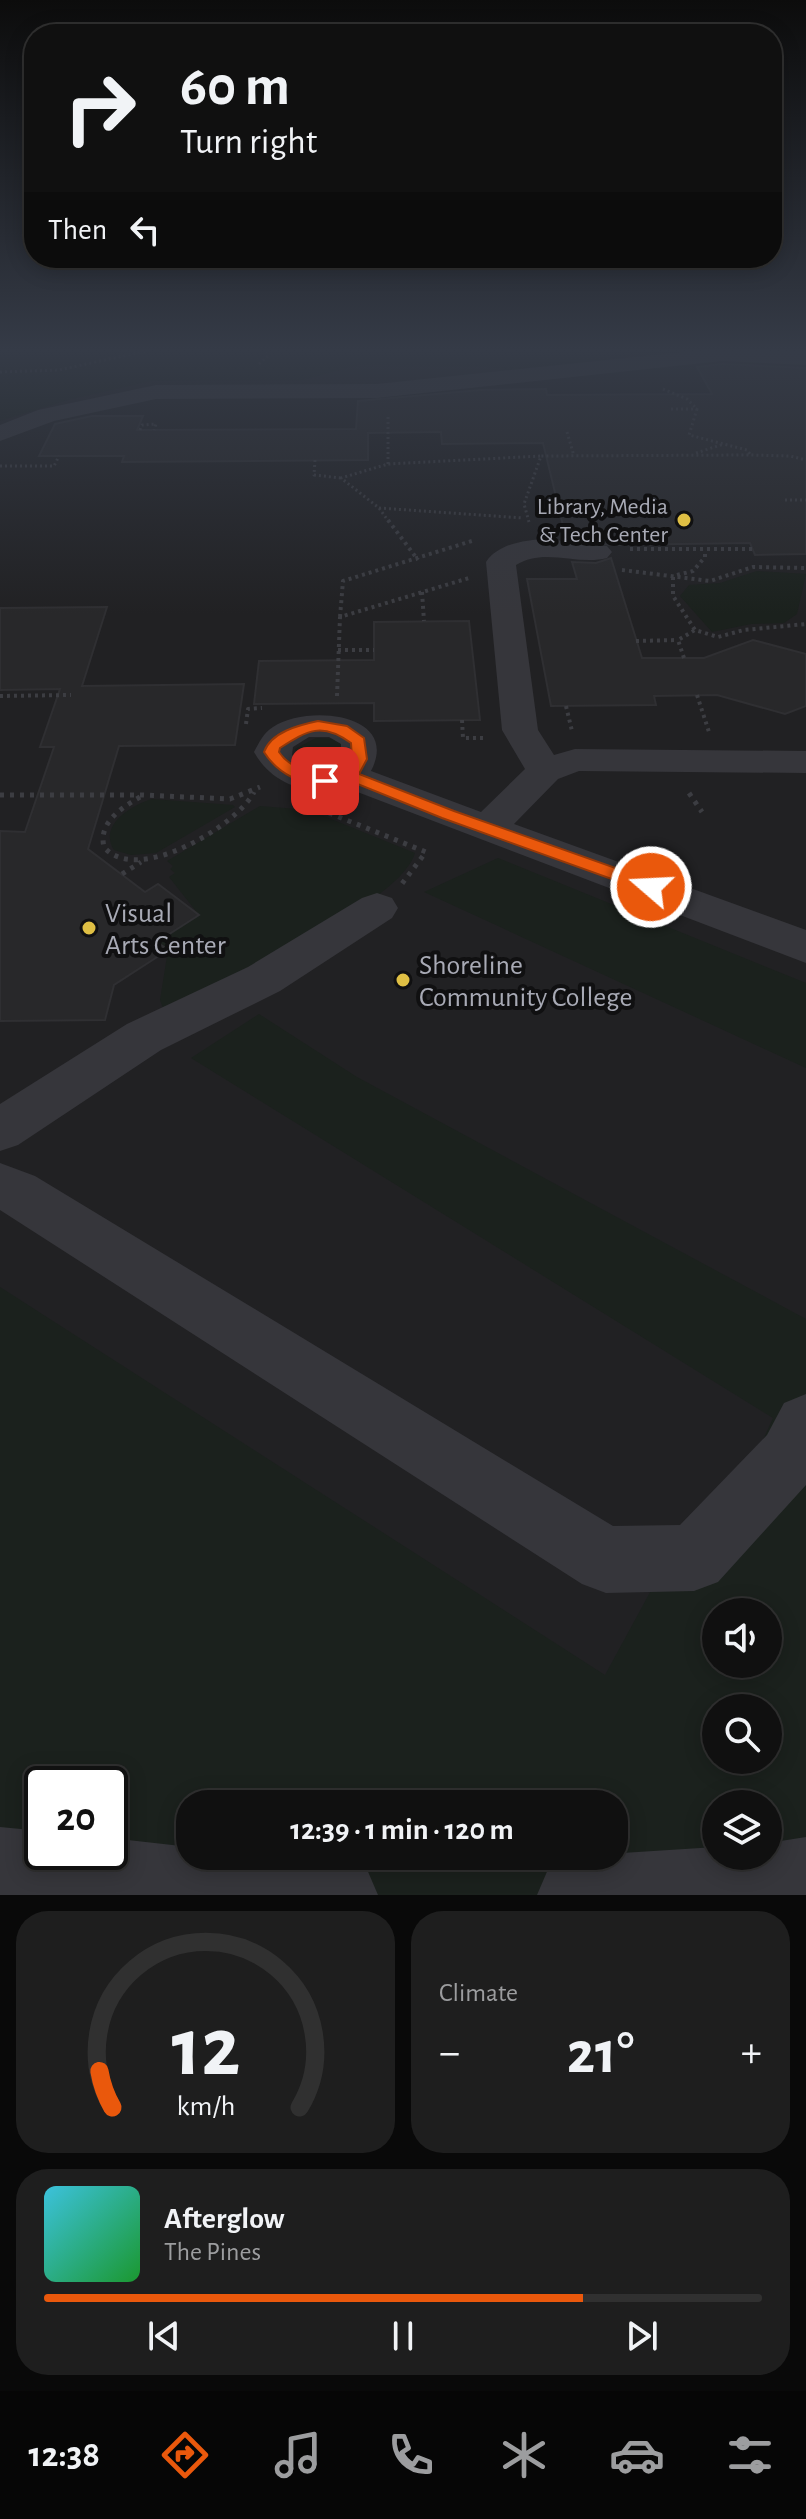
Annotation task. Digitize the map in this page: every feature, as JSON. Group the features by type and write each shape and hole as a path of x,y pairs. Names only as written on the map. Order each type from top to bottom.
{"street":[{"path":"545,771 520,730 501,585 501,562 532,531 597,552"},
{"path":"487,828 545,771 575,760 806,762"},
{"path":"350,776 707,906 806,947"},
{"path":"0,1130 144,1037 264,979 377,908"},
{"path":"0,1185 16,1192 606,1560 694,1558 789,1457 806,1425"},
{"path":"0,1866 206,1888 338,1895"},
{"path":"577,1895 771,1885"}],"path":[{"path":"388,437 388,464"},
{"path":"569,437 574,456"},
{"path":"699,437 747,450 750,455"},
{"path":"696,455 696,452 725,444"},
{"path":"0,466 54,466 59,456"},
{"path":"532,531 524,504 541,456"},
{"path":"315,460 314,475 341,478 388,464 541,456 806,457"},
{"path":"341,478 379,508 418,560"},
{"path":"785,500 806,500"},
{"path":"379,508 532,531"},
{"path":"340,617 343,581 488,536 532,531"},
{"path":"597,552 649,548 752,549"},
{"path":"673,577 693,571 705,557 705,550"},
{"path":"673,577 710,581 753,567 806,568"},
{"path":"673,577 673,596 695,630 718,637 744,630 806,624"},
{"path":"422,592 424,621"},
{"path":"636,641 678,640 695,630"},
{"path":"678,640 684,658"},
{"path":"338,650 374,650"},
{"path":"0,696 71,695"},
{"path":"697,695 708,732"},
{"path":"566,706 572,732"},
{"path":"462,720 463,738 481,738"},
{"path":"686,788 702,812"},
{"path":"0,795 143,795 230,799 255,791 269,794"},
{"path":"122,874 142,862 161,857 247,806 255,791"},
{"path":"142,862 112,856 102,838 116,814 143,795"},
{"path":"326,811 426,852"}],"shaded area":[{"name":"Shoreline Community College","path":"0,437 806,437 806,1820 782,1810 782,1790 702,1790 702,1804 628,1804 628,1790 176,1790 176,1800 128,1788 128,1766 24,1766 24,1800 0,1821"},
{"path":"757,571 806,574 797,614 784,623 751,624 712,632 680,596 689,585 720,583"},
{"path":"316,738 333,739 345,746 343,763 326,768 298,760 295,749"},
{"path":"152,799 235,807 156,853 131,855 114,850 110,832 114,824 127,811"},
{"path":"260,806 309,810 415,853 402,874 343,919 262,962 163,1008 160,1000 168,950 157,942 199,915 169,877 175,873 167,861"},
{"path":"498,858 806,983 806,1068 424,892"},
{"path":"259,1014 357,1077 806,1319 806,1895 0,1895 0,1287 605,1675 679,1539 743,1484 773,1418 191,1058"}],"building":[{"path":"48,437 368,437 368,460 122,462 124,456 39,456"},
{"path":"441,437 806,437 806,554 755,555 750,543 610,545 566,538 543,443 442,444"},
{"path":"611,558 642,658 704,658 753,640 806,654 806,706 785,714 717,695 654,696 656,705 551,706 527,579 577,579 572,562 596,563"},
{"path":"107,607 82,686 244,684 235,745 119,746 88,849 145,892 158,884 199,915 157,942 168,950 114,985 105,1020 0,1021 0,831 25,832 54,747 40,747 60,689 0,690 0,608"},
{"path":"469,621 480,720 374,721 374,703 254,704 259,661 374,660 374,622"}],"place":[{"name":"Library, Media & Tech Center","path":"684,520"},
{"name":"Visual Arts Center","path":"89,928"},
{"name":"Shoreline Community College","path":"403,980"}],"route":[{"path":"325,781 306,777 279,765 272,752 273,746 287,735 318,725 341,729 355,736 359,742 359,759 350,776 448,815 651,887"}]}
